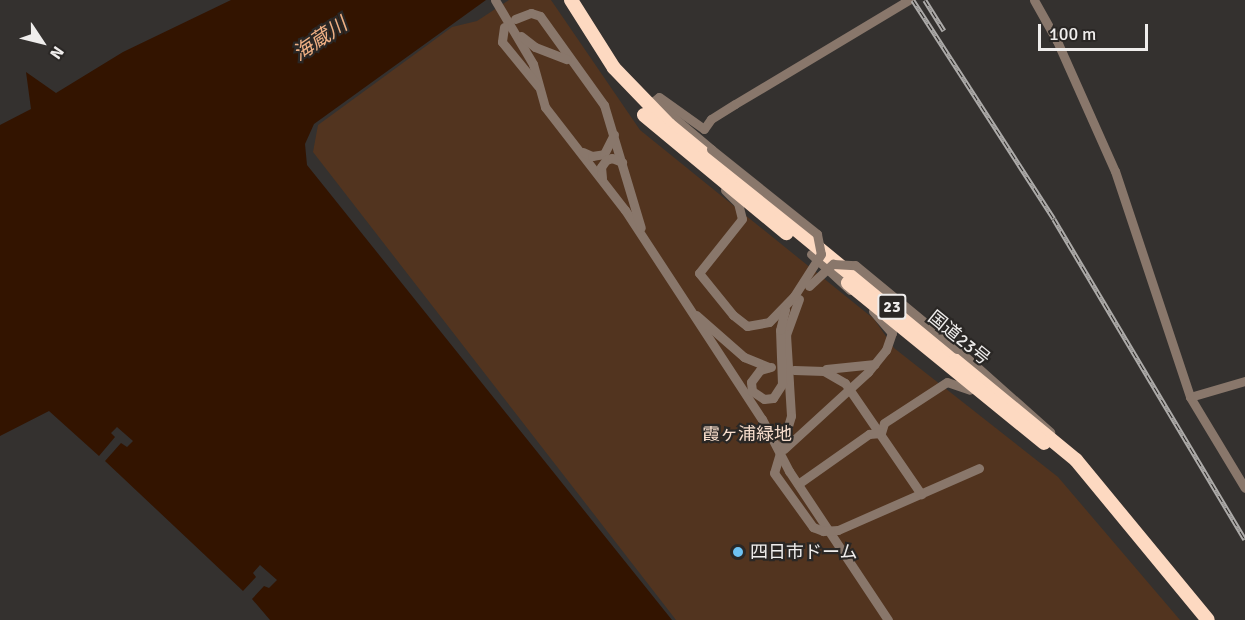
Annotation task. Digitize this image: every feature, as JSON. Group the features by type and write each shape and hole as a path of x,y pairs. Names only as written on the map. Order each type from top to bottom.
{"highway":[{"name":"国道23号","path":"561,0 608,74 658,128 1022,425 1092,490 1196,620"},
{"name":"国道23号","path":"571,0 631,88 669,126 1076,460 1208,620"}],"street":[{"path":"495,0 529,55 545,107 602,178 647,244 762,419 779,456 888,620"},
{"path":"654,101 659,96 704,129 709,123 909,0"},
{"path":"1034,0 1057,41 1115,171 1190,397 1245,488"},
{"path":"515,19 531,13 540,16 572,64 604,105 647,244"},
{"path":"505,15 530,45 558,54 572,64"},
{"path":"587,26 627,76 654,101 711,150 817,234 821,254 781,322 782,384 777,394 764,399 752,391 751,382 760,370 773,367 738,353 693,312 667,277"},
{"path":"504,27 501,42 539,88"},
{"path":"658,128 732,196 743,213 741,223 699,273 738,321 752,327 769,322 825,269 848,262 862,269 1031,411 1076,460"},
{"path":"579,150 592,156 604,154 614,134"},
{"path":"602,178 601,167 606,160 612,158 622,162"},
{"path":"779,456 790,441 875,364 890,345 891,329 811,254"},
{"path":"796,298 787,325 790,416 775,477 813,527 831,532 979,468"},
{"path":"794,370 875,364"},
{"path":"817,370 835,375 850,389 921,494"},
{"path":"880,434 884,423 950,381 963,385 1022,425"},
{"path":"1190,397 1245,381"},
{"path":"798,484 869,434 880,434"}],"green space":[{"name":"霞ヶ浦緑地","path":"509,0 551,0 640,130 874,319 894,348 1058,477 1180,620 676,620 313,152 318,125 452,27 477,21"}],"water":[{"name":"海蔵川","path":"231,0 486,0 314,124 305,144 307,165 672,620 270,620 252,599 264,586 269,588 277,580 260,565 253,573 256,577 243,591 105,461 121,443 127,447 133,441 117,427 111,433 115,437 99,456 49,411 0,436 0,125 31,109 26,72 56,93 123,52"}],"railway":[{"path":"913,0 1054,219 1245,539"},
{"path":"925,0 944,31"}],"place":[{"name":"四日市ドーム","path":"738,552"}]}
